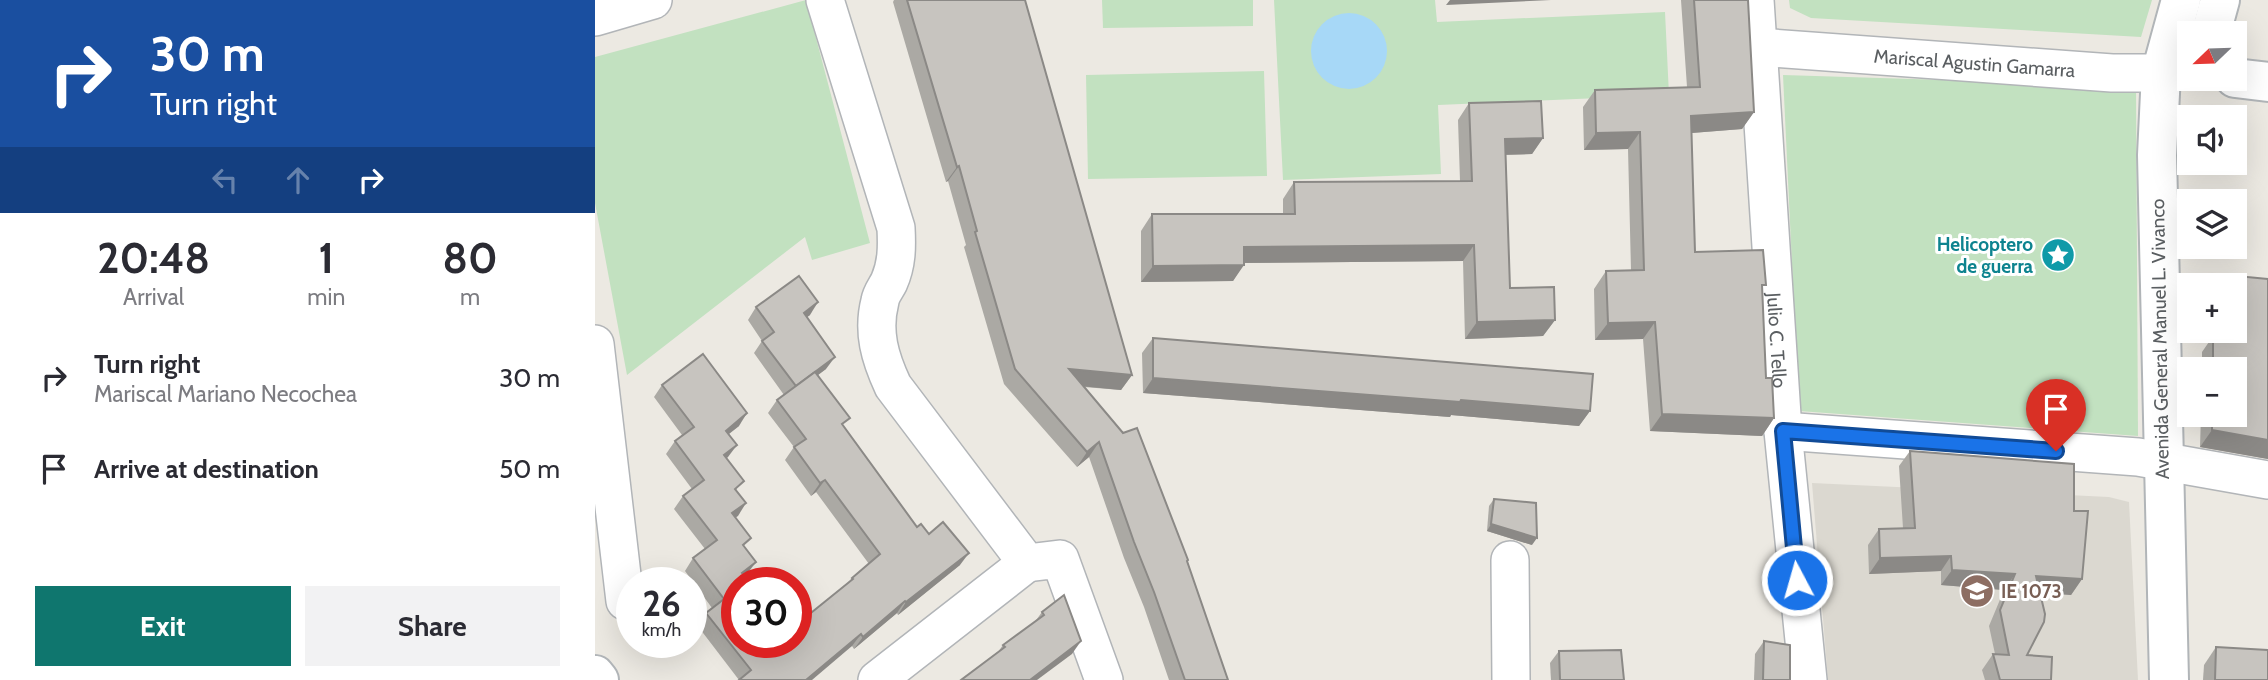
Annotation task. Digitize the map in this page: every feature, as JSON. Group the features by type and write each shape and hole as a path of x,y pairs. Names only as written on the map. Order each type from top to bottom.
{"street":[{"path":"595,17 653,0"},
{"path":"825,0 896,228 895,265 880,299 876,320 877,343 883,365 893,386 1027,563"},
{"name":"Julio C. Tello","path":"1755,0 1783,431 1808,680"},
{"name":"Avenida General Manuel L. Vivanco","path":"2169,680 2157,155 2175,74 2181,0"},
{"path":"2214,21 2220,0"},
{"name":"Mariscal Agustin Gamarra","path":"1758,47 2112,73 2175,74"},
{"path":"2247,79 2268,82"},
{"path":"595,344 621,567"},
{"path":"1783,431 2138,457 2268,480"},
{"path":"877,680 1027,563 1060,559 1104,680"},
{"path":"1510,560 1511,680"},
{"path":"595,675 599,680"}],"shaded area":[{"name":"IE 1073","path":"1812,483 2109,497 2129,502 2138,680 1828,680"}],"green space":[{"path":"806,0 870,243 812,260 805,237 627,375 595,203 595,57"},
{"path":"1102,0 1253,0 1253,26 1103,28"},
{"path":"1274,0 1435,0 1437,22 1665,12 1669,95 1438,105 1441,174 1283,180"},
{"path":"1789,0 2152,0 2141,37 1811,18 1790,8"},
{"path":"1264,71 1267,176 1088,179 1086,75"},
{"path":"1783,75 2136,86 2138,436 1799,411"}],"water":[{"path":"1349,13 1363,16 1376,24 1384,37 1387,51 1384,65 1376,78 1363,86 1349,89 1335,86 1322,78 1314,65 1311,51 1314,37 1322,24 1335,16"}],"building":[{"path":"907,0 1025,0 1132,375 1069,369 1123,433 1137,428 1188,560 1228,680 1185,680 1099,442 1087,452 1015,369 975,232 977,231 959,166 957,167"},
{"path":"1694,0 1748,0 1754,112 1691,116 1695,252 1763,250 1766,285 1762,285 1766,378 1772,378 1774,418 1662,414 1655,322 1608,323 1606,271 1644,270 1640,132 1596,133 1595,90 1700,87"},
{"path":"1541,101 1543,138 1505,139 1510,288 1554,287 1555,320 1477,322 1474,245 1244,247 1244,265 1153,266 1152,214 1295,214 1294,182 1472,181 1469,103"},
{"path":"799,276 818,302 804,313 835,357 796,386 762,341 774,332 756,307"},
{"path":"2247,277 2268,279 2268,440 2212,430 2212,427 2247,427 2247,357 2213,357 2213,343 2247,343"},
{"path":"1153,338 1593,374 1590,411 1153,378"},
{"path":"703,354 747,413 726,431 737,445 724,455 744,481 735,489 746,503 732,513 751,538 743,545 756,562 750,567 721,567 721,595 707,577 707,567 700,567 693,558 717,540 683,496 704,480 675,441 694,427 662,385"},
{"path":"815,372 850,418 842,424 917,527 921,524 929,534 943,522 969,553 905,601 863,637 861,634 806,680 739,680 751,670 742,658 812,658 812,612 880,554 825,480 820,483 794,447 806,439 777,400"},
{"path":"1910,451 2074,464 2074,511 2088,511 2082,579 2036,576 2045,614 2044,622 2027,655 2052,657 2051,680 2000,680 1993,654 2009,655 2000,610 2015,574 1952,570 1951,556 1880,558 1879,529 1915,528"},
{"path":"1494,499 1536,503 1537,538 1491,524"},
{"path":"1064,595 1081,641 1030,680 961,680 1044,615 1042,612"},
{"path":"721,601 721,632 707,614"},
{"path":"1764,641 1790,645 1790,680 1763,680"},
{"path":"2216,647 2268,650 2268,680 2215,680"},
{"path":"1621,650 1624,680 1560,680 1559,651"}],"place":[{"name":"Helicoptero de guerra","path":"2058,255"},
{"name":"IE 1073","path":"1977,591"}],"route":[{"path":"1797,580 1783,431 2056,451"}]}
